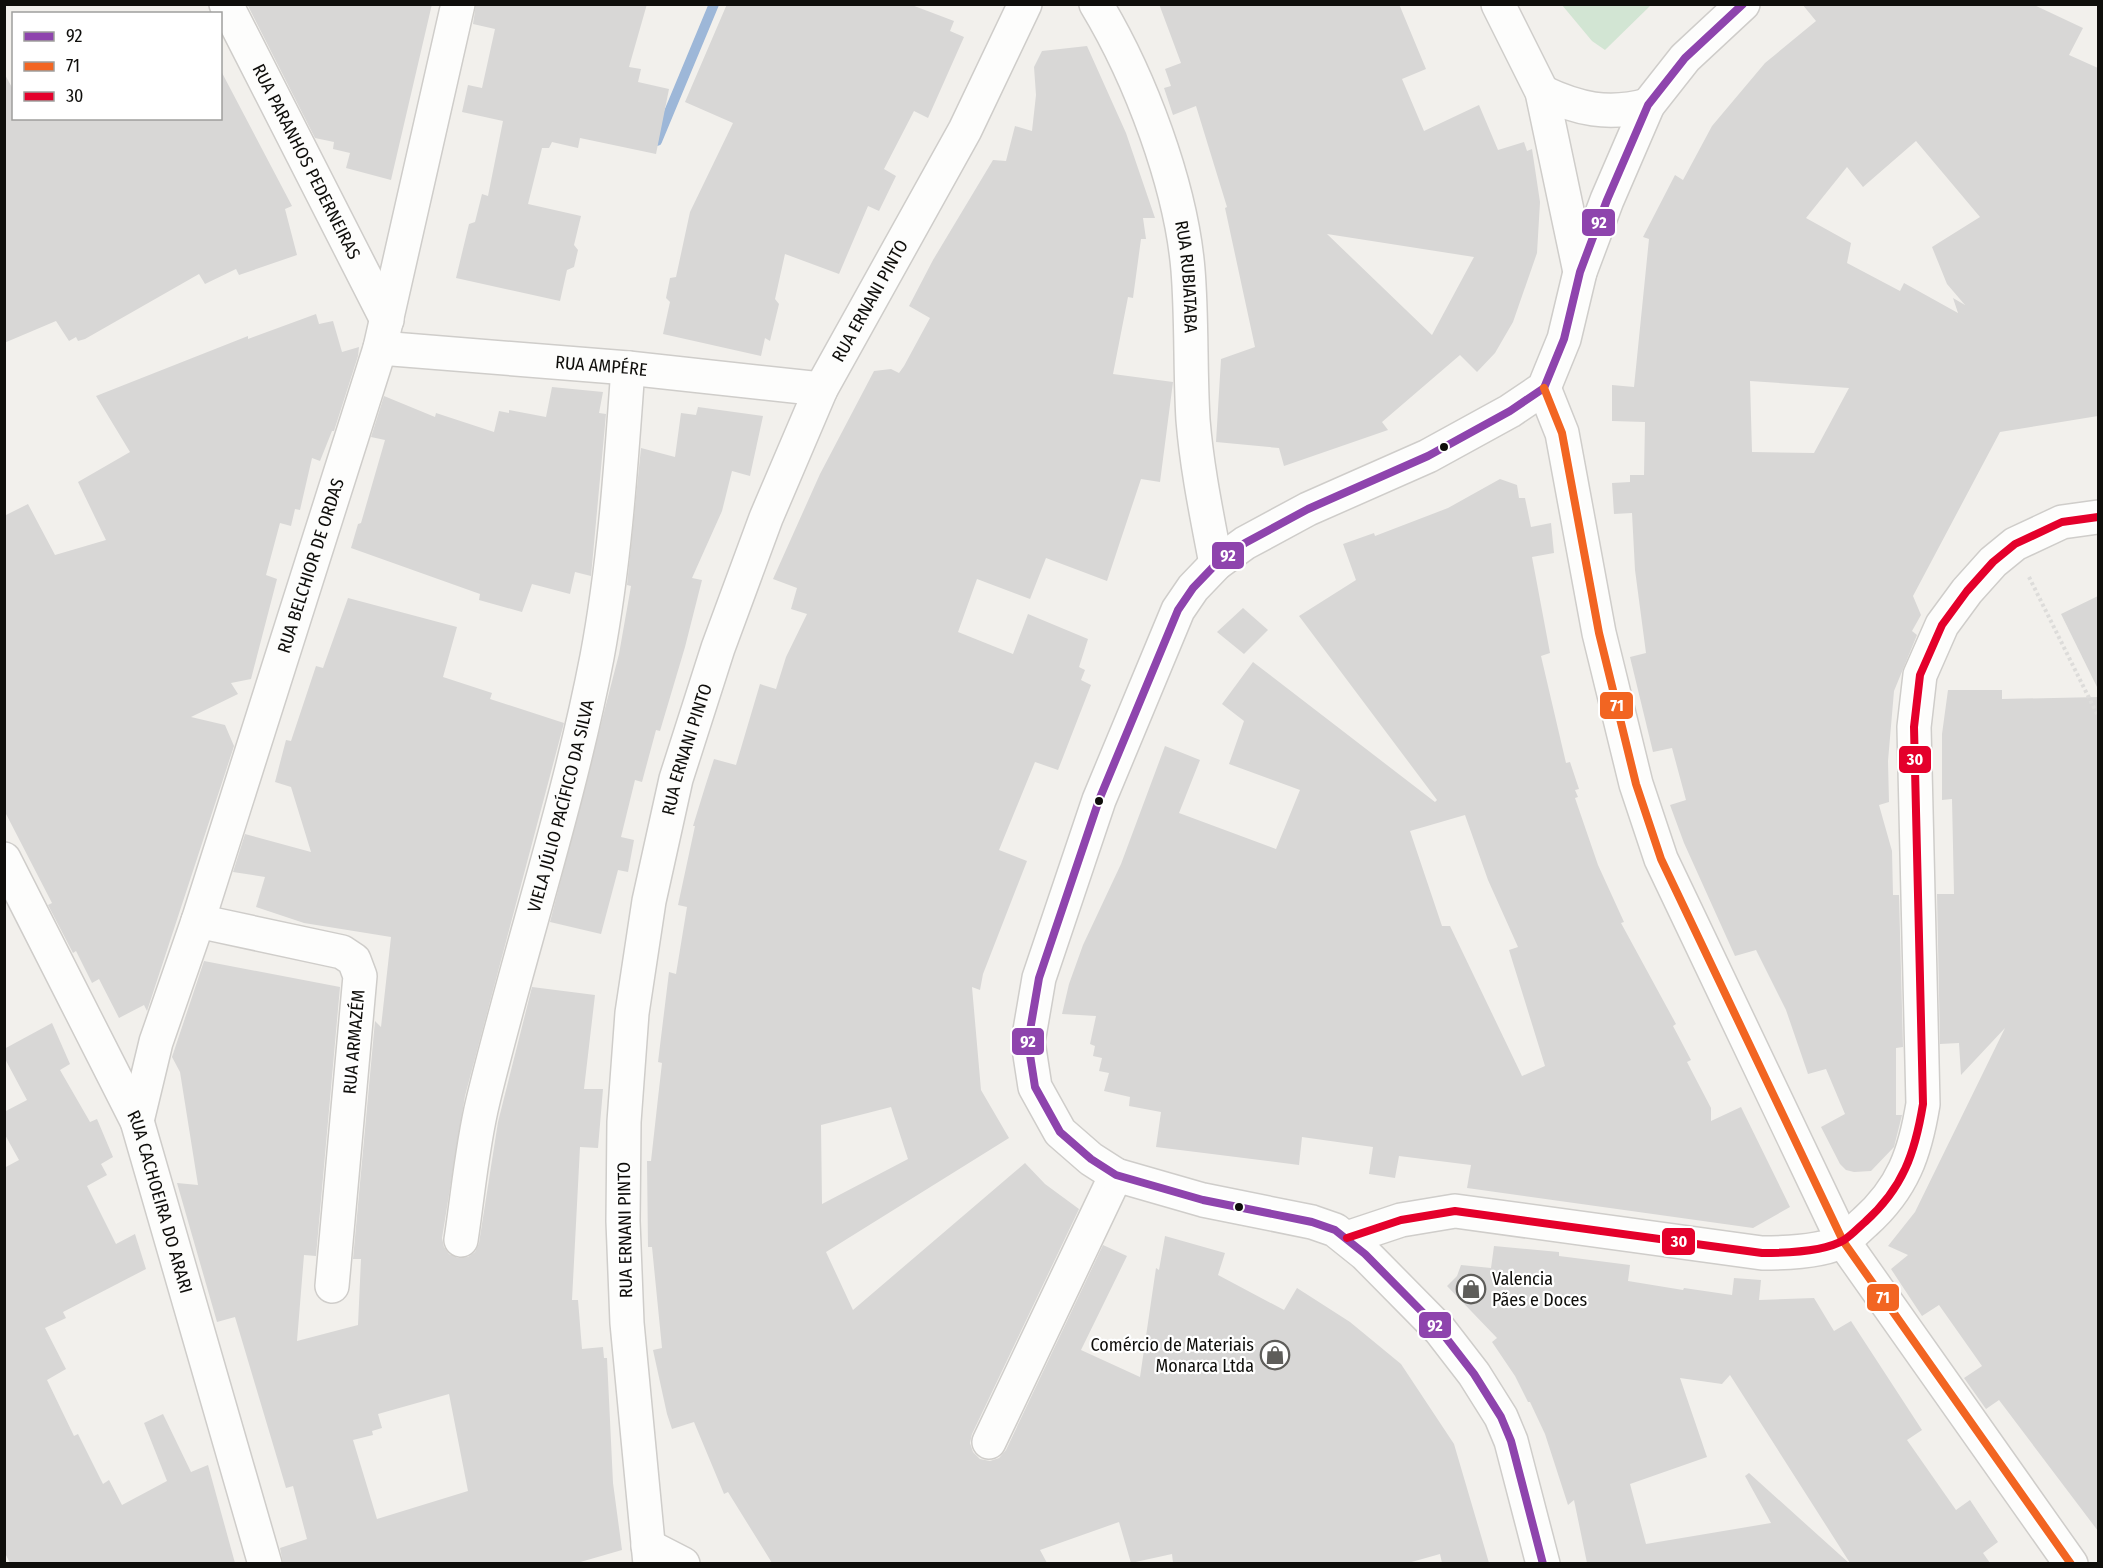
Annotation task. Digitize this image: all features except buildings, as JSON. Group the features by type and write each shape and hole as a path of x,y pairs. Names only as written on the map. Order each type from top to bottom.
{"street":[{"name":"RUA PARANHOS PEDERNEIRAS","path":"226,4 384,334"},
{"name":"RUA BELCHIOR DE ORDAS","path":"137,1121 156,1042 198,921 384,334 458,4"},
{"name":"RUA ERNANI PINTO","path":"649,1555 627,1323 623,1221 625,1111 632,1013 642,946 649,901 676,779 717,648 766,518 821,389 965,130 1025,4"},
{"name":"RUA RUBIATABA","path":"1096,4 1113,32 1151,119 1176,198 1188,270 1193,421 1216,564"},
{"path":"1498,4 1542,92 1580,272"},
{"path":"1543,1563 1511,1441 1489,1398 1440,1329 1347,1238 1335,1230 1312,1222 1203,1200 1116,1175 1075,1146 1055,1125 1041,1101 1031,1071 1028,1042 1039,978 1099,800 1178,610 1193,588 1216,564 1245,543 1308,509 1445,447 1510,411 1544,388 1564,339 1580,272 1606,200 1648,105 1685,58 1743,4"},
{"path":"1542,92 1571,106 1595,111 1618,112 1648,105"},
{"name":"RUA AMPÉRE","path":"384,334 628,368 821,389"},
{"name":"VIELA JÚLIO PACÍFICO DA SILVA","path":"461,1240 482,1103 566,799 597,659 615,537 628,368"},
{"path":"1544,388 1562,433 1599,633 1627,749 1661,859 1844,1240 2071,1563"},
{"path":"1347,1238 1401,1220 1455,1211 1762,1253 1804,1251 1844,1240 1882,1206 1908,1167 1917,1143 1923,1104 1914,727 1920,675 1948,616 1993,562 2015,544 2062,522 2098,517"},
{"name":"RUA CACHOEIRA DO ARARI","path":"4,859 137,1121 265,1563"},
{"name":"RUA ARMAZÉM","path":"198,921 342,952 354,960 360,976 332,1286"},
{"path":"989,1442 1116,1175"},
{"path":"649,1555 683,1563"}],"path":[{"path":"2015,544 2034,588 2098,716"}],"green space":[{"path":"1562,5 1651,5 1605,50 1592,41"}],"waterway":[{"path":"657,141 714,4"}],"transit line":[{"name":"92","path":"1543,1564 1511,1441 1501,1417 1474,1374 1440,1330 1365,1254 1335,1230 1312,1222 1203,1200 1116,1175 1091,1159 1060,1132 1035,1087 1028,1042 1039,978 1099,800 1178,610 1193,588 1216,564 1245,543 1308,509 1428,456 1510,411 1544,388 1564,339 1580,272 1607,200 1648,105 1685,58 1743,4"},
{"name":"71","path":"1544,388 1562,433 1599,633 1636,784 1661,859 1843,1241 2071,1564"},
{"name":"30","path":"1347,1238 1401,1220 1455,1211 1762,1253 1782,1253 1836,1244 1847,1238 1865,1222 1889,1196 1905,1169 1916,1138 1923,1104 1914,727 1920,675 1942,625 1967,591 1993,562 2015,544 2062,522 2098,517"}],"place":[{"name":"Valencia Pães e Doces","path":"1471,1289"},
{"name":"Comércio de Materiais Monarca Ltda","path":"1275,1355"}]}
